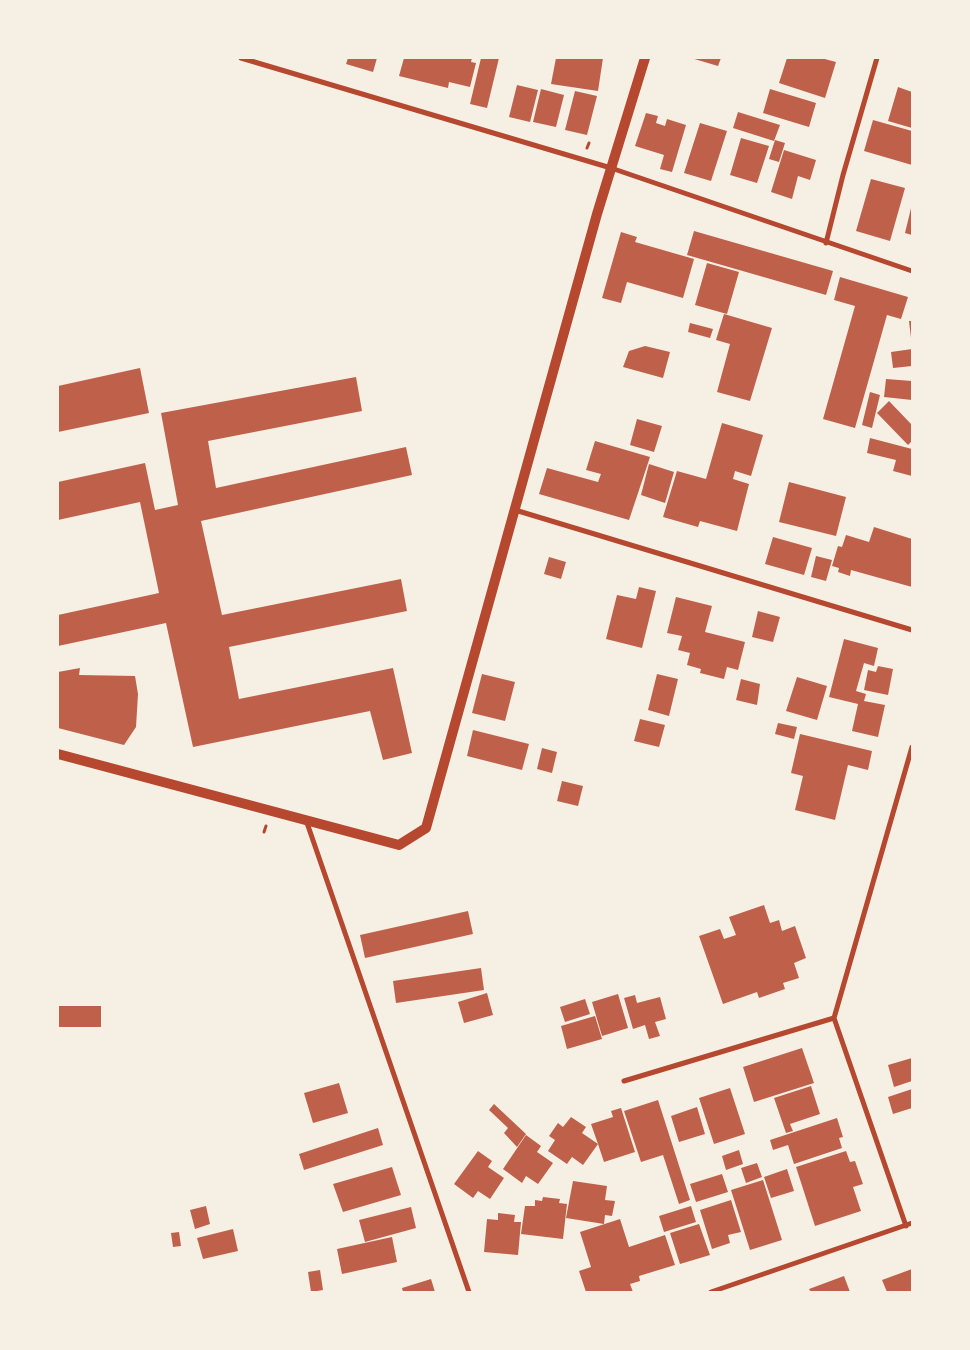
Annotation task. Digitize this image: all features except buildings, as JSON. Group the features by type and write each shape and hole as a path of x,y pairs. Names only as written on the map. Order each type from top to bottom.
{"main road":[{"path":"58,754 399,845 426,828 611,168 645,58"}],"street":[{"path":"241,58 611,168 912,271"},
{"path":"826,243 876,58"},
{"path":"515,510 912,630"},
{"path":"906,1226 834,1018 912,747"},
{"path":"306,820 469,1292"},
{"path":"624,1081 834,1018"},
{"path":"710,1292 912,1223"}],"path":[{"path":"588,148 589,143"},
{"path":"264,832 266,826"}]}
